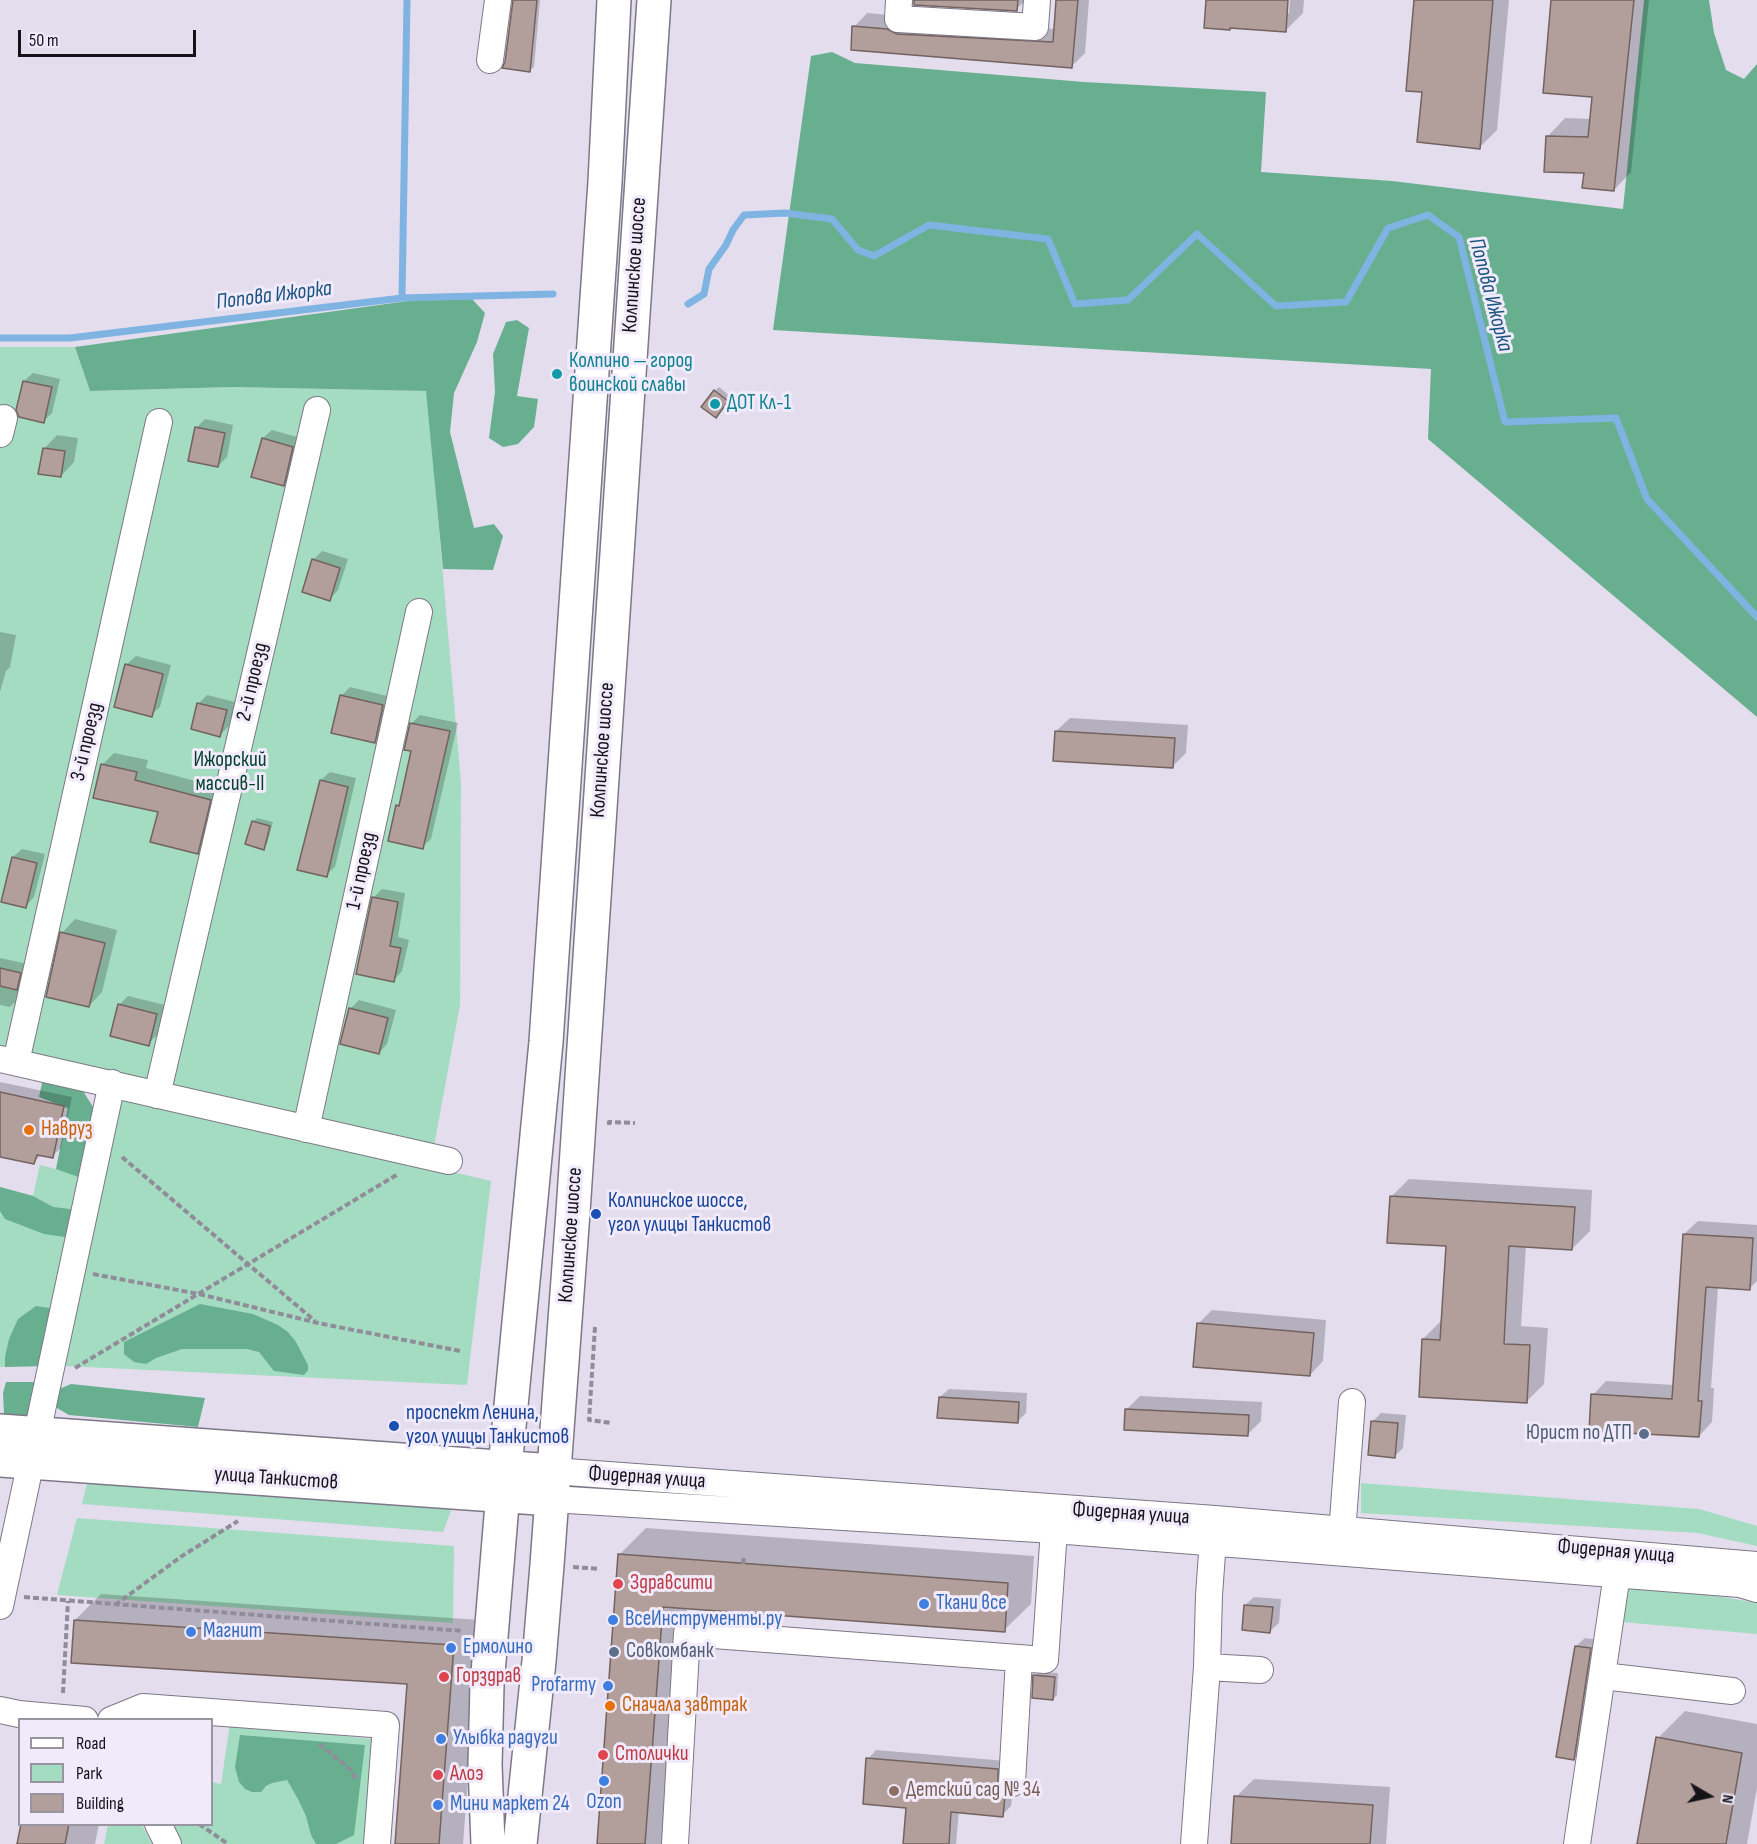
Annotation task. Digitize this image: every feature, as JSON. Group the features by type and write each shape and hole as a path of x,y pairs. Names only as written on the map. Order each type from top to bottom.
{"main road":[{"name":"Колпинское шоссе","path":"488,1844 485,1765 487,1684 546,1042 604,194 614,0"},
{"name":"Колпинское шоссе","path":"520,1844 539,1661 573,1212 654,0"},
{"name":"улица Танкистов","path":"0,1431 35,1448 504,1481"},
{"name":"улица Танкистов","path":"0,1460 35,1448"},
{"name":"Фидерная улица","path":"504,1481 553,1485"}],"street":[{"path":"490,60 498,0"},
{"path":"899,0 898,20 962,11 1035,27 1037,0"},
{"name":"2-й проезд","path":"157,1095 317,410"},
{"name":"3-й проезд","path":"8,1060 159,422"},
{"name":"1-й проезд","path":"306,1129 419,612"},
{"path":"8,1060 438,1159"},
{"path":"1,1601 112,1083"},
{"path":"1341,1541 1352,1401"},
{"name":"Фидерная улица","path":"553,1485 1341,1541 1757,1565"},
{"path":"675,1844 687,1633 1045,1660 1054,1519"},
{"path":"1194,1844 1214,1531"},
{"name":"Фидерная улица","path":"1341,1541 1617,1574 1740,1584 1757,1588"},
{"path":"1577,1844 1617,1574"},
{"path":"1012,1783 1019,1659"},
{"path":"1207,1667 1260,1670"},
{"path":"1603,1676 1732,1691"},
{"path":"114,1718 143,1707 386,1725 378,1832"},
{"path":"0,1710 19,1714 73,1718"},
{"path":"159,1826 168,1844"}],"path":[{"path":"608,1133 609,1122 635,1123"},
{"path":"100,1140 318,1323"},
{"path":"70,1371 249,1265 438,1159"},
{"path":"72,1270 199,1294 318,1323 460,1351"},
{"path":"596,1325 589,1420 611,1423"},
{"path":"115,1605 182,1556 238,1521"},
{"path":"743,1564 744,1557"},
{"path":"570,1567 600,1569"},
{"path":"1,1601 68,1601 464,1630"},
{"path":"68,1601 73,1718"},
{"path":"319,1744 351,1770 378,1832"},
{"path":"202,1826 228,1844"}],"green space":[{"path":"1644,0 1709,0 1714,33 1726,70 1744,79 1757,64 1757,717 1428,439 1431,369 773,330 811,56 832,52 855,63 1084,82 1266,92 1261,172 1392,181 1623,209"},
{"path":"472,299 485,313 477,342 454,393 450,432 474,528 494,524 503,536 493,570 443,569 426,391 233,387 90,391 75,347 415,300"},
{"path":"517,320 529,328 517,396 538,399 534,427 518,444 503,447 489,438 495,392 493,354 506,322"},
{"name":"Ижорский массив-II","path":"0,347 75,347 90,391 233,387 427,391 461,783 460,1005 434,1146 0,1051"},
{"path":"44,1074 78,1083 98,1115 84,1179 56,1169 68,1108 39,1097"},
{"path":"123,1095 491,1181 467,1385 64,1366"},
{"path":"39,1097 98,1115 44,1366 0,1367 0,1187 33,1196 40,1165 56,1169 68,1109"},
{"path":"0,1187 33,1196 53,1207 78,1210 71,1238 44,1234 5,1219 0,1211"},
{"path":"200,1304 253,1314 278,1325 296,1342 308,1365 308,1370 304,1375 274,1371 259,1352 247,1349 182,1349 146,1364 134,1362 124,1354 124,1342"},
{"path":"36,1306 56,1309 44,1366 5,1367 9,1339 18,1319"},
{"path":"6,1382 38,1382 31,1417 4,1414 3,1393"},
{"path":"71,1384 205,1398 198,1427 69,1415 57,1408 54,1399 57,1390"},
{"path":"88,1479 452,1508 443,1532 82,1504"},
{"path":"1361,1483 1699,1509 1757,1526 1757,1546 1698,1533 1361,1513"},
{"path":"77,1518 454,1546 453,1623 57,1595"},
{"path":"1626,1580 1757,1603 1757,1634 1622,1622"},
{"path":"230,1724 372,1739 365,1844 178,1844 169,1826 213,1826 213,1782 221,1784"},
{"path":"240,1735 365,1745 354,1835 336,1844 316,1844 306,1816 287,1780 272,1783 261,1792 245,1789 239,1782 235,1767"},
{"path":"108,1826 143,1826 152,1844 104,1844"}],"building":[{"path":"513,0 537,0 530,72 502,68 505,62"},
{"path":"914,0 1018,0 1017,11 914,5"},
{"path":"1056,0 1078,0 1072,68 851,50 852,26 887,29 897,34 1053,42"},
{"path":"1206,0 1288,0 1286,32 1204,28"},
{"path":"1414,0 1493,0 1480,149 1417,142 1422,92 1406,91"},
{"path":"1551,0 1634,0 1614,191 1582,188 1584,173 1544,172 1546,136 1588,137 1592,97 1543,93"},
{"path":"23,381 52,387 44,423 19,417 16,410"},
{"name":"ДОТ Кл-1","path":"714,390 728,401 716,418 701,407"},
{"path":"195,427 225,433 218,467 188,461"},
{"path":"262,438 293,447 284,486 251,477"},
{"path":"43,448 65,451 61,477 38,474"},
{"path":"312,559 340,568 330,601 302,592"},
{"path":"125,664 163,674 152,717 114,707"},
{"path":"340,695 383,705 375,743 331,733"},
{"path":"197,703 227,710 220,737 191,729"},
{"path":"410,723 450,731 423,849 388,841 396,805 399,806 411,751 404,750"},
{"path":"1055,731 1175,738 1173,768 1053,761"},
{"path":"101,764 137,772 135,780 211,800 198,854 150,842 158,812 93,798"},
{"path":"320,780 348,787 327,877 297,870"},
{"path":"252,821 270,826 264,850 245,844"},
{"path":"12,857 37,863 26,908 1,902"},
{"path":"372,897 398,902 390,946 401,948 394,982 356,974"},
{"path":"60,932 105,943 89,1007 46,997"},
{"path":"0,968 21,973 17,990 0,986"},
{"path":"118,1004 157,1014 149,1046 110,1036"},
{"path":"349,1008 388,1018 379,1054 340,1044"},
{"name":"Навруз","path":"0,1092 64,1106 53,1158 37,1155 34,1164 0,1157"},
{"path":"1390,1196 1575,1207 1572,1250 1509,1246 1504,1344 1530,1345 1527,1403 1419,1397 1422,1339 1440,1340 1446,1246 1387,1243"},
{"path":"1683,1234 1753,1238 1750,1290 1706,1287 1698,1401 1702,1401 1699,1437 1589,1431 1591,1394 1672,1399"},
{"path":"1197,1323 1314,1333 1310,1376 1193,1367"},
{"path":"939,1397 1019,1402 1018,1423 937,1418"},
{"path":"1125,1409 1249,1415 1248,1436 1124,1430"},
{"path":"1371,1421 1398,1423 1395,1458 1368,1455"},
{"path":"618,1554 1008,1583 1005,1632 663,1607 645,1844 597,1844"},
{"path":"1244,1605 1273,1607 1270,1633 1242,1630"},
{"path":"74,1620 454,1645 439,1844 395,1844 407,1684 71,1663"},
{"path":"1575,1646 1591,1648 1574,1760 1556,1757"},
{"path":"1033,1675 1055,1677 1053,1700 1032,1698"},
{"path":"1656,1737 1742,1753 1726,1844 1637,1844"},
{"path":"866,1758 998,1769 998,1789 1005,1796 1003,1817 951,1812 949,1844 903,1844 906,1808 863,1804"},
{"path":"1234,1796 1373,1805 1370,1844 1231,1844"},
{"path":"21,1826 69,1826 65,1844 17,1844"}],"waterway":[{"path":"402,298 407,0"},
{"name":"Попова Ижорка","path":"688,304 704,294 709,269 744,215 785,213 832,219 858,250 874,256 929,225 1048,239 1075,304 1128,300 1197,234 1276,306 1346,302 1388,228 1428,215 1459,237 1505,422 1616,418 1647,499 1757,617"},
{"name":"Попова Ижорка","path":"0,338 70,338 402,298 553,294"}],"place":[{"name":"Колпино — город воинской славы","path":"557,374"},
{"name":"ДОТ Кл-1","path":"715,404"},
{"name":"Навруз","path":"29,1130"},
{"name":"Колпинское шоссе, угол улицы Танкистов","path":"596,1214"},
{"name":"проспект Ленина, угол улицы Танкистов","path":"394,1426"},
{"name":"Юрист по ДТП","path":"1644,1434"},
{"name":"Здравсити","path":"618,1584"},
{"name":"Ткани все","path":"924,1604"},
{"name":"ВсеИнструменты.ру","path":"613,1620"},
{"name":"Магнит","path":"191,1632"},
{"name":"Ермолино","path":"451,1648"},
{"name":"Совкомбанк","path":"614,1652"},
{"name":"Горздрав","path":"444,1677"},
{"name":"Profarmy","path":"608,1686"},
{"name":"Сначала завтрак","path":"610,1706"},
{"name":"Улыбка радуги","path":"441,1739"},
{"name":"Столички","path":"603,1755"},
{"name":"Алоэ","path":"438,1775"},
{"name":"Ozon","path":"604,1781"},
{"name":"Детский сад № 34","path":"894,1791"},
{"name":"Мини маркет 24","path":"438,1805"}]}
